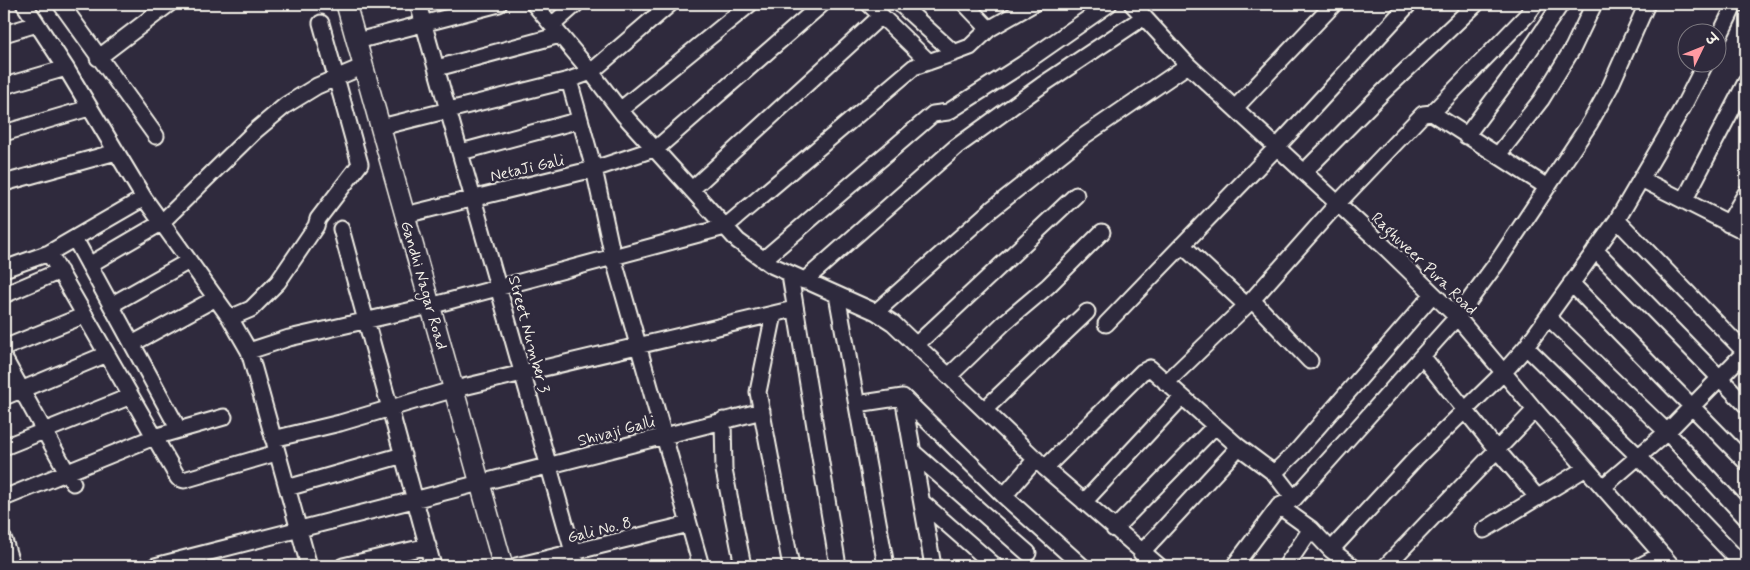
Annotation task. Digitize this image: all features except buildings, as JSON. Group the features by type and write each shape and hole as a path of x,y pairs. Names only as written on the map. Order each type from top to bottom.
{"street":[{"path":"24,4 66,68 144,198 230,318 249,351 309,566"},
{"path":"61,4 98,58 156,136"},
{"path":"98,58 169,4"},
{"name":"Gandhi Nagar Road","path":"346,4 503,566"},
{"name":"Street Number 3","path":"418,4 500,287 522,374 575,560"},
{"path":"357,42 499,4"},
{"path":"534,4 620,110 738,241 763,260 797,278 876,312 893,323 1041,464 1141,553 1159,566"},
{"path":"437,68 556,30 576,4"},
{"path":"381,127 569,80 591,72 670,4"},
{"path":"620,110 750,4"},
{"path":"656,148 822,4"},
{"path":"868,4 929,62"},
{"path":"900,4 954,52"},
{"path":"965,4 989,29"},
{"path":"249,351 290,338 430,306 725,227 914,67 970,47 989,29 1033,4"},
{"path":"763,260 933,114 948,112 1109,4"},
{"name":"Raghuveer Pura Road","path":"1132,4 1188,65 1338,203 1457,317 1535,410 1672,566"},
{"path":"1235,108 1334,4"},
{"path":"1106,324 1276,147 1409,4"},
{"path":"1304,172 1390,85 1476,4"},
{"path":"1166,382 1249,303 1338,203 1424,114 1432,113 1527,15 1535,4"},
{"path":"1466,136 1523,60 1561,4"},
{"path":"1498,156 1541,100 1573,48 1594,4"},
{"path":"1726,22 1735,4"},
{"path":"1234,566 1279,506 1294,500 1457,317 1496,264 1590,123 1610,86 1644,5"},
{"path":"692,189 881,16"},
{"path":"838,566 794,309 797,278 956,147 1042,85 1144,17"},
{"path":"230,318 251,309 278,282 316,226 318,219 360,164 321,23"},
{"path":"4,34 37,24"},
{"path":"876,312 992,209 1084,136 1188,65"},
{"path":"89,265 161,223 270,118 301,95 364,66"},
{"path":"4,86 66,68"},
{"path":"1332,550 1416,458 1466,411 1526,347 1617,220 1683,107 1701,72"},
{"path":"569,80 594,169 613,257 701,566"},
{"path":"1684,201 1746,82"},
{"path":"4,133 89,108"},
{"path":"1432,113 1547,187"},
{"path":"461,152 580,120"},
{"name":"NetaJi Gali","path":"405,215 594,169 656,148"},
{"path":"4,183 116,152"},
{"path":"1641,178 1746,232"},
{"path":"1728,224 1746,192"},
{"path":"916,345 1076,195"},
{"path":"4,269 49,253 144,198"},
{"path":"1603,487 1640,458 1746,352 1617,220"},
{"path":"340,229 433,566"},
{"path":"949,376 1004,323 1048,286 1102,232"},
{"path":"75,239 179,430"},
{"path":"1182,245 1249,303 1310,361"},
{"path":"1595,250 1746,405"},
{"path":"49,253 180,479 390,407 455,389 794,309"},
{"path":"111,305 189,261"},
{"path":"4,295 60,271"},
{"path":"1571,283 1746,462"},
{"path":"1274,473 1309,437 1433,294"},
{"path":"837,295 886,566"},
{"path":"132,344 216,298"},
{"path":"985,409 1087,312"},
{"path":"774,314 758,392 791,566"},
{"path":"4,348 86,315"},
{"path":"1548,317 1667,432 1746,518"},
{"path":"1526,347 1640,458 1744,566"},
{"path":"4,396 107,354"},
{"path":"1422,356 1538,498"},
{"path":"4,358 71,478"},
{"path":"1004,496 1146,369 1150,368 1239,447 1274,473 1294,500"},
{"path":"4,448 131,396"},
{"path":"857,404 904,397"},
{"path":"904,397 933,566"},
{"path":"904,397 1067,561 1082,566"},
{"path":"1084,502 1182,397"},
{"path":"1386,566 1535,410"},
{"name":"Shivaji Galli","path":"155,566 762,411"},
{"path":"4,498 71,478 154,437 224,417"},
{"path":"723,420 724,470 743,566"},
{"path":"1114,529 1215,426"},
{"path":"1141,553 1239,447"},
{"path":"914,453 1028,553"},
{"path":"287,488 403,455"},
{"path":"1484,530 1586,468"},
{"path":"923,503 995,566"},
{"path":"1279,506 1311,529 1332,550 1352,566"},
{"name":"Gali No. 8","path":"516,566 575,560 689,524"},
{"path":"1286,566 1311,529"},
{"path":"4,540 12,566"},
{"path":"343,566 428,546"},
{"path":"1640,566 1662,555"}]}
